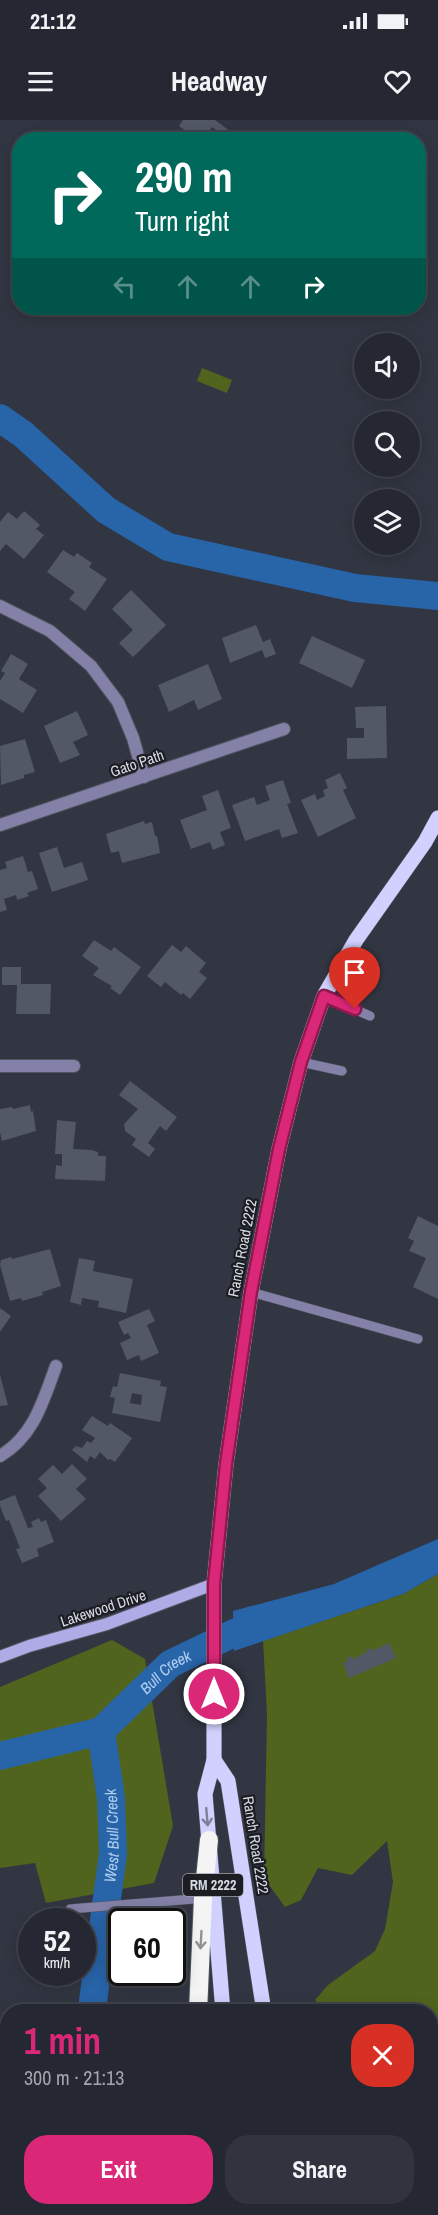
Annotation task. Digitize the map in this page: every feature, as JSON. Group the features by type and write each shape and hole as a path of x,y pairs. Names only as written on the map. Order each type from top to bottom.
{"highway":[{"path":"199,2004 208,1897 209,1840"}],"main road":[{"name":"Ranch Road 2222","path":"209,1840 205,1794 214,1760 214,1584 226,1464 251,1292 279,1149 301,1062 324,996 356,940 425,842 438,818"},
{"name":"Ranch Road 2222","path":"214,1760 228,1781 262,2004"},
{"name":"RM 2222","path":"208,1897 222,2004"}],"street":[{"path":"0,606 50,631 91,666 118,702 134,738 144,777"},
{"name":"Gato Path","path":"0,825 284,729"},
{"path":"0,1066 74,1066"},
{"path":"0,1456 25,1437 38,1416 56,1366"},
{"name":"Lakewood Drive","path":"0,1657 29,1646 107,1624 214,1584"}],"lane":[{"path":"324,996 370,1016"},
{"path":"301,1062 342,1071"},
{"path":"251,1292 418,1339"},
{"path":"80,1908 208,1897"}],"green space":[{"path":"202,368 232,380 227,393 197,381"},
{"path":"438,1574 438,2004 318,2004 315,2000 328,1985 375,1951 385,1929 393,1882 387,1841 352,1875 318,1868 301,1900 285,1907 264,1878 267,1714 263,1641 403,1594"},
{"path":"112,1640 145,1659 173,1826 154,1883 46,1903 35,1863 0,1868 0,1687"}],"water":[{"path":"438,1539 438,1574 403,1594 234,1651 233,1611 334,1584"}],"building":[{"path":"183,120 215,120 231,132 219,132 212,127 209,132 187,132 179,126"},
{"path":"24,511 40,525 36,529 44,535 24,559 6,544 0,551 0,522 8,512 17,519"},
{"path":"63,550 74,557 77,553 92,563 89,567 107,579 85,611 69,599 75,592 47,572"},
{"path":"131,590 166,625 133,657 119,643 133,630 112,609"},
{"path":"256,625 263,642 270,639 276,654 265,658 262,650 230,663 222,638"},
{"path":"312,636 365,660 352,688 299,663"},
{"path":"11,654 28,664 19,679 37,690 23,713 0,699 0,681 5,673 1,671"},
{"path":"208,664 222,699 198,710 194,700 169,712 158,685"},
{"path":"386,706 387,758 347,759 347,738 364,738 364,728 356,728 355,707"},
{"path":"77,711 88,735 73,742 80,755 60,763 44,726"},
{"path":"25,739 35,772 1,785 0,746"},
{"path":"340,773 347,788 343,790 356,818 318,837 301,800 315,794 317,800 325,796 323,790 328,788 325,780"},
{"path":"283,780 291,803 287,804 298,833 282,838 279,829 245,841 232,805 254,797 257,805 270,800 265,786"},
{"path":"218,790 231,828 220,832 225,845 213,850 210,842 191,849 180,820 207,810 202,796"},
{"path":"144,821 145,824 152,822 160,853 122,863 119,851 111,853 106,834"},
{"path":"57,847 64,868 82,862 88,880 52,892 39,853"},
{"path":"23,856 28,872 32,871 38,889 27,893 29,896 17,900 16,895 4,899 7,910 0,912 0,870 7,868 5,862"},
{"path":"94,940 111,951 114,947 141,967 120,995 110,988 112,986 93,975 99,968 82,956"},
{"path":"172,945 181,952 186,946 206,963 199,972 207,978 190,999 165,982 161,987 147,976"},
{"path":"2,967 21,967 21,984 51,984 50,1014 16,1014 17,985 2,985"},
{"path":"130,1081 177,1117 166,1131 160,1126 148,1143 155,1149 149,1157 132,1145 136,1139 125,1131 124,1124 138,1109 119,1095"},
{"path":"30,1105 36,1131 2,1141 0,1109"},
{"path":"57,1120 76,1122 73,1149 91,1150 98,1152 98,1156 106,1156 105,1181 55,1179 56,1165 62,1166 62,1154 55,1154"},
{"path":"418,1216 438,1226 438,1299 413,1287 426,1258 409,1251 414,1241 408,1238"},
{"path":"50,1249 61,1286 42,1292 43,1295 22,1301 21,1298 10,1301 0,1265 1,1260"},
{"path":"79,1258 95,1261 93,1271 133,1279 126,1313 98,1307 99,1301 82,1298 81,1305 70,1302"},
{"path":"0,1308 11,1316 0,1332"},
{"path":"149,1309 155,1321 147,1325 159,1353 141,1361 139,1355 127,1360 120,1343 131,1338 128,1333 124,1335 118,1322"},
{"path":"120,1373 161,1381 160,1386 167,1387 160,1422 112,1413 115,1398 110,1397 113,1386 117,1387","holes":["132,1393 142,1395 141,1405 130,1403"]},
{"path":"0,1375 8,1405 0,1406"},
{"path":"92,1416 108,1426 110,1423 132,1438 115,1462 108,1460 100,1452 95,1459 90,1456 87,1462 72,1450 76,1446 82,1448 87,1441 91,1443 95,1438 82,1430"},
{"path":"72,1464 87,1479 76,1489 86,1499 61,1521 38,1496 47,1488 38,1479 53,1465 62,1474"},
{"path":"15,1495 28,1528 33,1527 31,1522 39,1518 41,1522 46,1520 54,1542 37,1549 39,1556 22,1563 16,1549 20,1548 9,1520 6,1521 0,1506 0,1501"},
{"path":"389,1643 396,1658 349,1678 343,1663 348,1661 346,1658 352,1656 353,1659 367,1652 366,1650 371,1648 372,1651"}],"waterway":[{"path":"0,418 24,435 106,510 168,547 355,588 438,596"},
{"name":"Bull Creek","path":"0,1756 101,1731 170,1664 234,1633 270,1621"},
{"name":"West Bull Creek","path":"94,2004 113,1854 111,1798 101,1731"}],"route":[{"path":"214,1694 214,1584 226,1464 251,1292 279,1149 301,1062 324,996 355,1009"}]}
